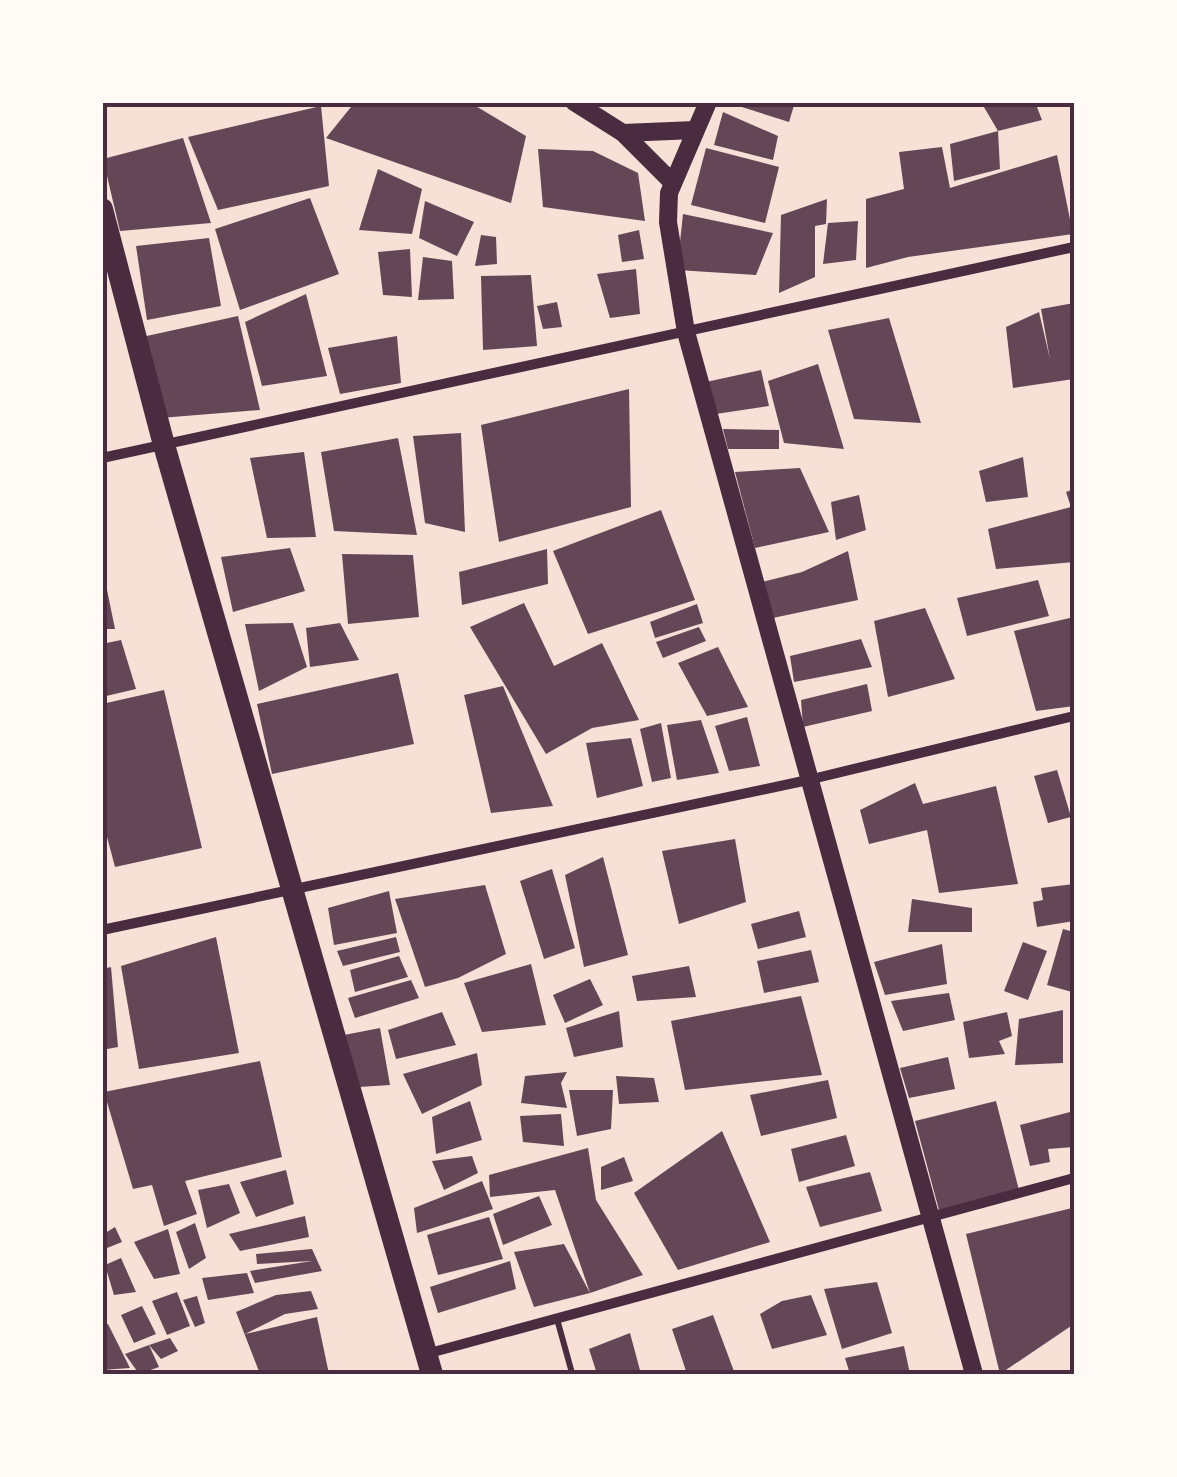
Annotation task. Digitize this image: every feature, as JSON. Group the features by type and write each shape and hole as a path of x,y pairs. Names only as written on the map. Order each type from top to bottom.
{"highway":[{"path":"102,209 164,445 429,1364"}],"street":[{"path":"574,102 623,133 673,183"},
{"path":"708,102 673,183 668,222 686,332 974,1374"},
{"path":"623,133 695,130"},
{"path":"102,458 1074,247"},
{"path":"102,930 808,780 1074,716"},
{"path":"429,1364 558,1319 1074,1178"}],"lane":[{"path":"558,1319 572,1373 568,1374"}],"building":[{"path":"355,102 469,102 526,136 511,203 326,138"},
{"path":"726,102 795,102 789,122"},
{"path":"981,102 1035,102 1042,120 998,131"},
{"path":"321,106 329,186 218,210 188,137"},
{"path":"723,112 778,136 773,160 714,145"},
{"path":"998,131 1000,169 954,181 950,144"},
{"path":"183,138 211,223 120,231 103,159"},
{"path":"942,147 950,188 1057,155 1073,234 908,257 866,268 866,199 904,189 899,152"},
{"path":"706,148 779,167 765,223 691,205"},
{"path":"538,149 593,151 638,173 645,221 543,207"},
{"path":"378,169 422,189 412,234 359,230"},
{"path":"310,198 339,274 240,310 215,229"},
{"path":"827,199 826,224 815,226 815,277 779,293 781,215"},
{"path":"425,201 474,222 457,256 419,238"},
{"path":"683,214 773,233 756,275 677,270"},
{"path":"858,221 856,260 823,264 828,223"},
{"path":"639,230 644,259 622,262 618,235"},
{"path":"481,235 496,237 497,264 475,266"},
{"path":"209,238 221,306 147,320 136,246"},
{"path":"410,249 412,297 383,295 378,252"},
{"path":"423,257 452,261 454,299 418,300"},
{"path":"636,269 640,314 610,318 597,274"},
{"path":"531,275 537,346 483,350 481,276"},
{"path":"306,294 327,376 262,386 245,322"},
{"path":"557,302 562,327 543,329 537,306"},
{"path":"1074,303 1074,379 1013,388 1006,327 1039,312 1050,359 1041,309"},
{"path":"238,316 260,410 160,418 142,337"},
{"path":"889,318 921,423 854,419 828,330"},
{"path":"397,336 401,383 340,394 328,348"},
{"path":"818,364 844,449 784,443 768,381"},
{"path":"761,370 769,406 716,414 706,382"},
{"path":"629,389 631,507 499,542 481,425"},
{"path":"723,429 779,430 779,449 728,449"},
{"path":"461,433 465,532 425,523 413,436"},
{"path":"398,438 417,535 334,531 321,452"},
{"path":"304,452 316,537 267,538 250,458"},
{"path":"1023,457 1028,497 986,502 979,471"},
{"path":"800,468 829,532 755,548 735,472"},
{"path":"1074,489 1074,562 996,569 988,529 1071,507 1066,492"},
{"path":"859,495 866,530 836,540 831,502"},
{"path":"661,510 695,600 588,634 553,551"},
{"path":"290,548 305,591 233,612 221,557"},
{"path":"547,549 548,584 462,605 459,572"},
{"path":"848,551 858,600 768,619 762,582 802,572"},
{"path":"342,554 413,555 419,617 348,624"},
{"path":"104,575 115,629 102,629"},
{"path":"1038,580 1049,616 967,636 957,598"},
{"path":"524,603 554,666 602,643 639,720 592,728 546,754 470,627"},
{"path":"697,604 703,623 655,638 650,622"},
{"path":"925,608 955,679 888,697 874,621"},
{"path":"1074,617 1074,706 1036,711 1014,631"},
{"path":"293,623 307,667 259,691 245,624"},
{"path":"340,623 359,660 310,667 306,628"},
{"path":"699,627 706,641 663,658 656,642"},
{"path":"861,639 872,667 794,682 790,656"},
{"path":"121,640 136,689 102,697 102,644"},
{"path":"718,647 748,707 707,716 678,663"},
{"path":"398,673 414,744 272,774 257,704"},
{"path":"867,684 872,711 803,727 801,700"},
{"path":"503,686 553,806 491,813 464,695"},
{"path":"164,690 202,848 115,867 102,818 102,704"},
{"path":"747,717 760,766 729,771 715,726"},
{"path":"701,720 719,773 677,780 667,725"},
{"path":"661,723 671,778 652,782 640,729"},
{"path":"631,738 643,786 597,798 586,743"},
{"path":"1057,770 1071,817 1048,823 1034,776"},
{"path":"915,783 923,804 996,786 1018,884 939,893 927,830 869,844 860,810"},
{"path":"735,839 746,902 679,924 662,851"},
{"path":"603,857 628,955 584,967 565,875"},
{"path":"552,869 575,948 544,959 520,881"},
{"path":"1074,884 1074,921 1037,927 1033,902 1043,900 1041,888"},
{"path":"485,885 506,954 458,978 425,987 395,899"},
{"path":"389,891 397,933 334,945 328,908"},
{"path":"912,899 972,908 972,932 908,932"},
{"path":"799,911 806,937 758,949 751,924"},
{"path":"1063,929 1074,932 1072,992 1047,985"},
{"path":"216,937 239,1053 139,1069 121,966"},
{"path":"396,937 400,952 343,966 337,951"},
{"path":"1023,942 1047,951 1028,1000 1004,991"},
{"path":"942,944 947,984 885,995 874,962"},
{"path":"811,950 819,982 764,993 757,961"},
{"path":"399,956 408,977 355,992 350,970"},
{"path":"531,964 546,1025 482,1032 464,983"},
{"path":"689,966 696,997 637,1001 632,976"},
{"path":"111,967 118,1047 102,1050 102,969"},
{"path":"590,979 603,1005 565,1023 553,995"},
{"path":"411,980 419,998 355,1018 348,998"},
{"path":"949,993 955,1020 903,1031 891,1001"},
{"path":"801,996 822,1075 685,1090 671,1021"},
{"path":"1063,1010 1063,1063 1015,1065 1019,1019"},
{"path":"619,1011 623,1047 574,1057 566,1028"},
{"path":"442,1012 456,1045 396,1059 388,1030"},
{"path":"1007,1012 1012,1036 999,1041 1005,1054 969,1058 963,1022"},
{"path":"380,1028 390,1085 359,1087 344,1035"},
{"path":"477,1053 482,1085 422,1114 403,1074"},
{"path":"948,1057 955,1089 909,1098 900,1068"},
{"path":"260,1061 282,1157 185,1181 197,1214 164,1226 152,1185 133,1189 104,1092"},
{"path":"567,1072 561,1083 567,1108 521,1103 525,1076"},
{"path":"616,1076 654,1078 659,1102 619,1104"},
{"path":"828,1080 837,1118 761,1136 750,1095"},
{"path":"569,1090 613,1090 611,1129 577,1136"},
{"path":"470,1101 482,1140 436,1154 432,1117"},
{"path":"996,1101 1019,1190 939,1210 915,1121"},
{"path":"1074,1111 1074,1147 1048,1149 1050,1162 1030,1166 1020,1125"},
{"path":"561,1114 564,1146 523,1142 520,1116"},
{"path":"722,1131 770,1242 678,1270 634,1193"},
{"path":"846,1135 855,1166 799,1182 791,1149"},
{"path":"588,1148 596,1200 643,1275 590,1293 555,1190 490,1197 489,1175"},
{"path":"472,1156 478,1173 444,1190 432,1161"},
{"path":"624,1157 633,1181 601,1190 601,1167"},
{"path":"286,1170 294,1204 256,1217 240,1182"},
{"path":"870,1172 882,1211 820,1227 806,1187"},
{"path":"482,1181 493,1209 417,1233 414,1208"},
{"path":"229,1184 240,1213 207,1228 198,1190"},
{"path":"539,1196 552,1225 503,1245 493,1214"},
{"path":"1072,1208 1074,1324 1000,1374 966,1234"},
{"path":"305,1216 309,1237 240,1251 229,1234"},
{"path":"489,1217 503,1259 438,1275 427,1235"},
{"path":"195,1223 206,1258 189,1269 176,1232"},
{"path":"115,1227 122,1242 102,1250 102,1235"},
{"path":"168,1229 180,1274 154,1279 134,1242"},
{"path":"564,1244 590,1293 534,1307 514,1252"},
{"path":"312,1249 322,1271 255,1283 250,1271 312,1261 257,1264 256,1254"},
{"path":"121,1258 136,1292 114,1295 105,1265"},
{"path":"510,1261 516,1289 438,1313 430,1287"},
{"path":"247,1273 254,1293 208,1300 202,1278"},
{"path":"877,1282 892,1333 842,1349 824,1289"},
{"path":"311,1291 318,1309 285,1314 245,1334 317,1317 329,1374 260,1374 236,1312 276,1295"},
{"path":"177,1292 190,1326 167,1335 152,1301"},
{"path":"811,1295 827,1335 772,1349 760,1314 782,1301"},
{"path":"197,1296 205,1323 195,1327 183,1300"},
{"path":"142,1306 156,1334 134,1343 121,1315"},
{"path":"713,1315 735,1374 687,1374 672,1329"},
{"path":"108,1324 130,1368 102,1370 102,1327"},
{"path":"630,1333 641,1374 597,1374 589,1349"},
{"path":"170,1338 178,1351 161,1359 149,1345"},
{"path":"149,1345 159,1367 139,1374 125,1354"},
{"path":"904,1346 910,1374 850,1374 845,1358"}]}
